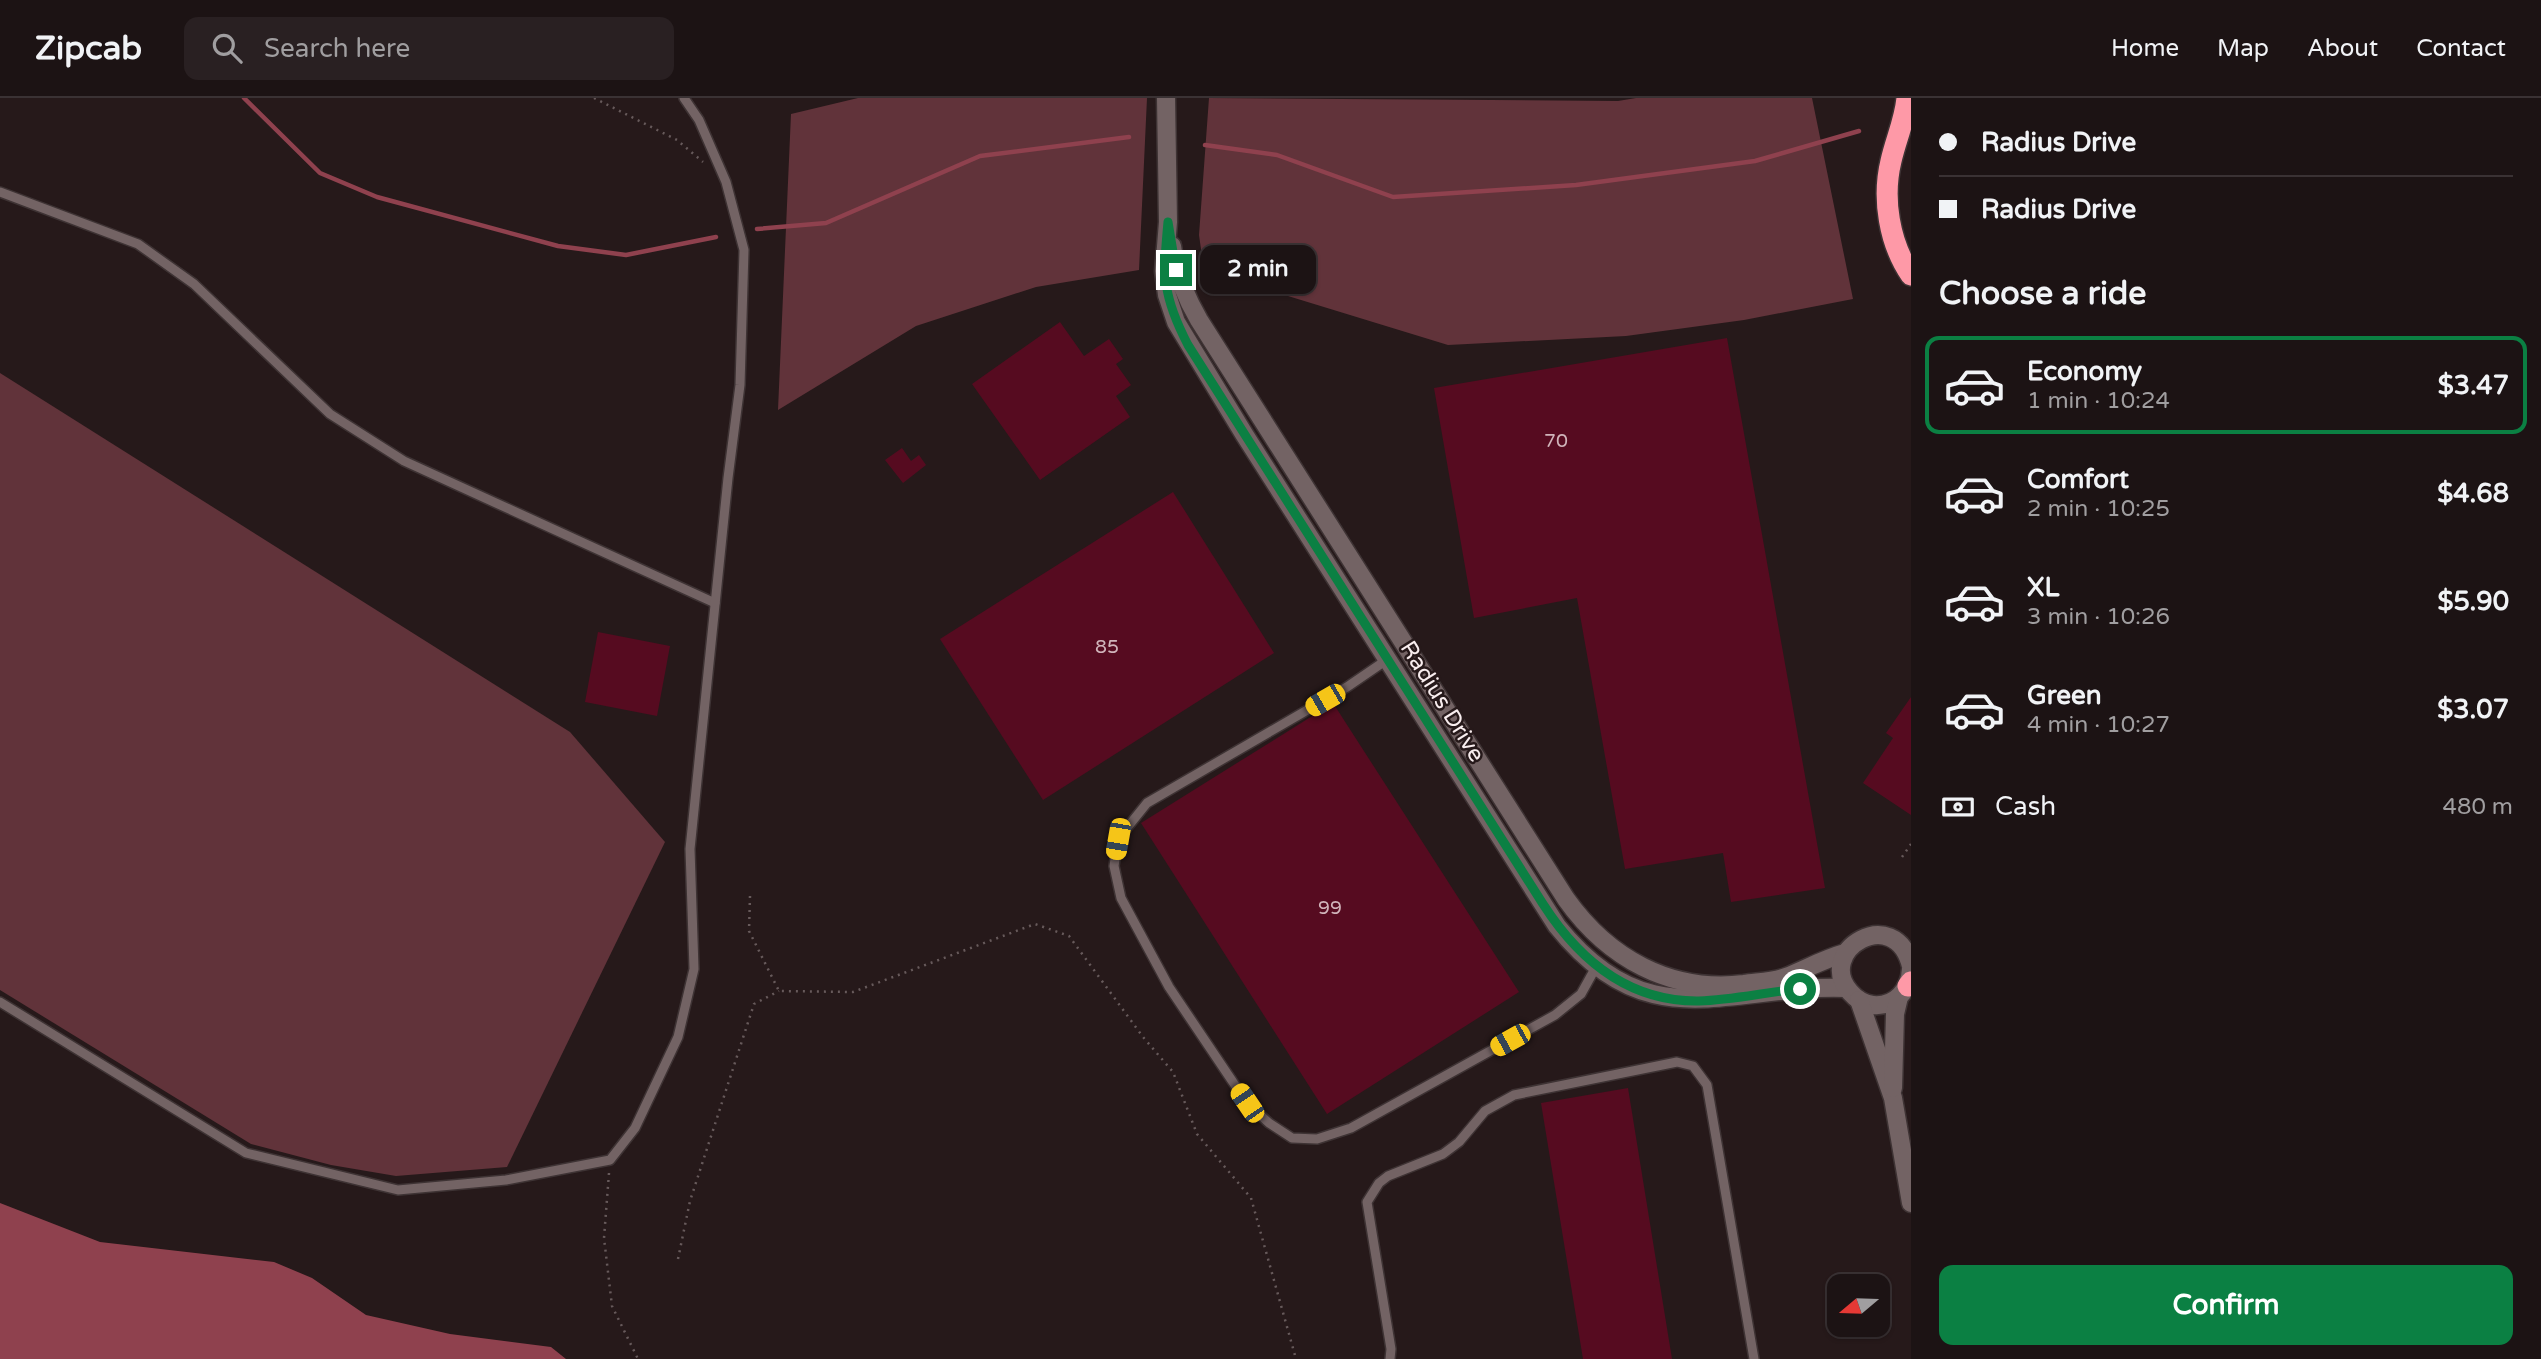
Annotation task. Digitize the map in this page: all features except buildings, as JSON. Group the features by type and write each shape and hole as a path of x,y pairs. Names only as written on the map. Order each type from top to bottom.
{"highway":[{"path":"1907,98 1907,126 1890,165 1888,202 1898,253 1911,275"}],"street":[{"name":"Radius Drive","path":"1166,98 1169,162 1164,271 1167,295 1176,322 1188,345 1558,926 1576,949 1596,967 1620,981 1671,999 1699,1001 1761,992 1853,994"},
{"name":"Radius Drive","path":"1169,162 1179,98"},
{"name":"Radius Drive","path":"1168,222 1176,270 1185,296 1524,833 1579,916 1598,937 1642,967 1677,982 1731,985 1785,978 1826,958 1846,953"},
{"path":"1287,460 1307,508 1352,578 1354,586 1348,596"},
{"path":"1387,618 1380,629 1431,714 1445,751"},
{"path":"1524,833 1535,865 1557,901 1594,950 1598,958 1596,967"},
{"path":"1893,1098 1853,994 1841,971 1846,953 1857,941 1881,935 1897,942 1909,957 1908,980 1895,1014 1893,1098 1911,1203"},
{"path":"1596,967 1606,962 1642,967"},
{"path":"1853,994 1880,1005 1908,980"}],"lane":[{"path":"0,1002 246,1153 398,1190 506,1180 610,1160 635,1128 678,1037 694,969 690,849 740,385 744,250 726,182 699,120 684,98"},
{"path":"0,192 138,244 194,284 330,414 404,461 715,603"},
{"path":"1388,659 1347,687 1147,803 1118,839 1114,866 1121,898 1169,987 1247,1103 1269,1123 1292,1138 1317,1139 1351,1128 1555,1015 1581,994 1596,967"},
{"path":"1390,1359 1391,1349 1367,1202 1379,1182 1443,1154 1459,1142 1485,1111 1514,1095 1677,1062 1693,1066 1707,1085 1754,1359"}],"path":[{"path":"594,98 677,140 726,182"},
{"path":"1902,857 1911,844"},
{"path":"750,896 749,931 779,991"},
{"path":"677,1259 690,1201 754,1004 779,991 853,992 1035,924 1069,936 1143,1037 1173,1072 1197,1134 1251,1198 1296,1359"},
{"path":"610,1160 604,1238 612,1306 638,1359"}],"shaded area":[{"path":"858,98 1147,98 1139,270 1036,287 916,326 778,410 791,114"},
{"path":"1209,98 1618,101 1636,98 1812,98 1853,299 1744,320 1626,336 1448,345 1226,277 1204,270 1199,235"},
{"path":"0,373 570,732 665,842 507,1167 396,1176 331,1165 251,1144 0,990"},
{"path":"0,1203 100,1242 274,1262 312,1278 366,1315 450,1334 551,1347 566,1359 0,1359"}],"waterway":[{"path":"244,98 320,173 377,197 558,246 626,255 716,237"},
{"path":"1205,145 1277,155 1393,197 1576,185 1755,161 1859,131"},
{"path":"757,229 826,223 980,156 1129,137"}],"route":[{"path":"1176,270 1168,222 1164,271 1167,295 1176,322 1188,345 1543,904 1576,949 1596,967 1620,981 1644,992 1671,999 1699,1001 1800,989"}]}
